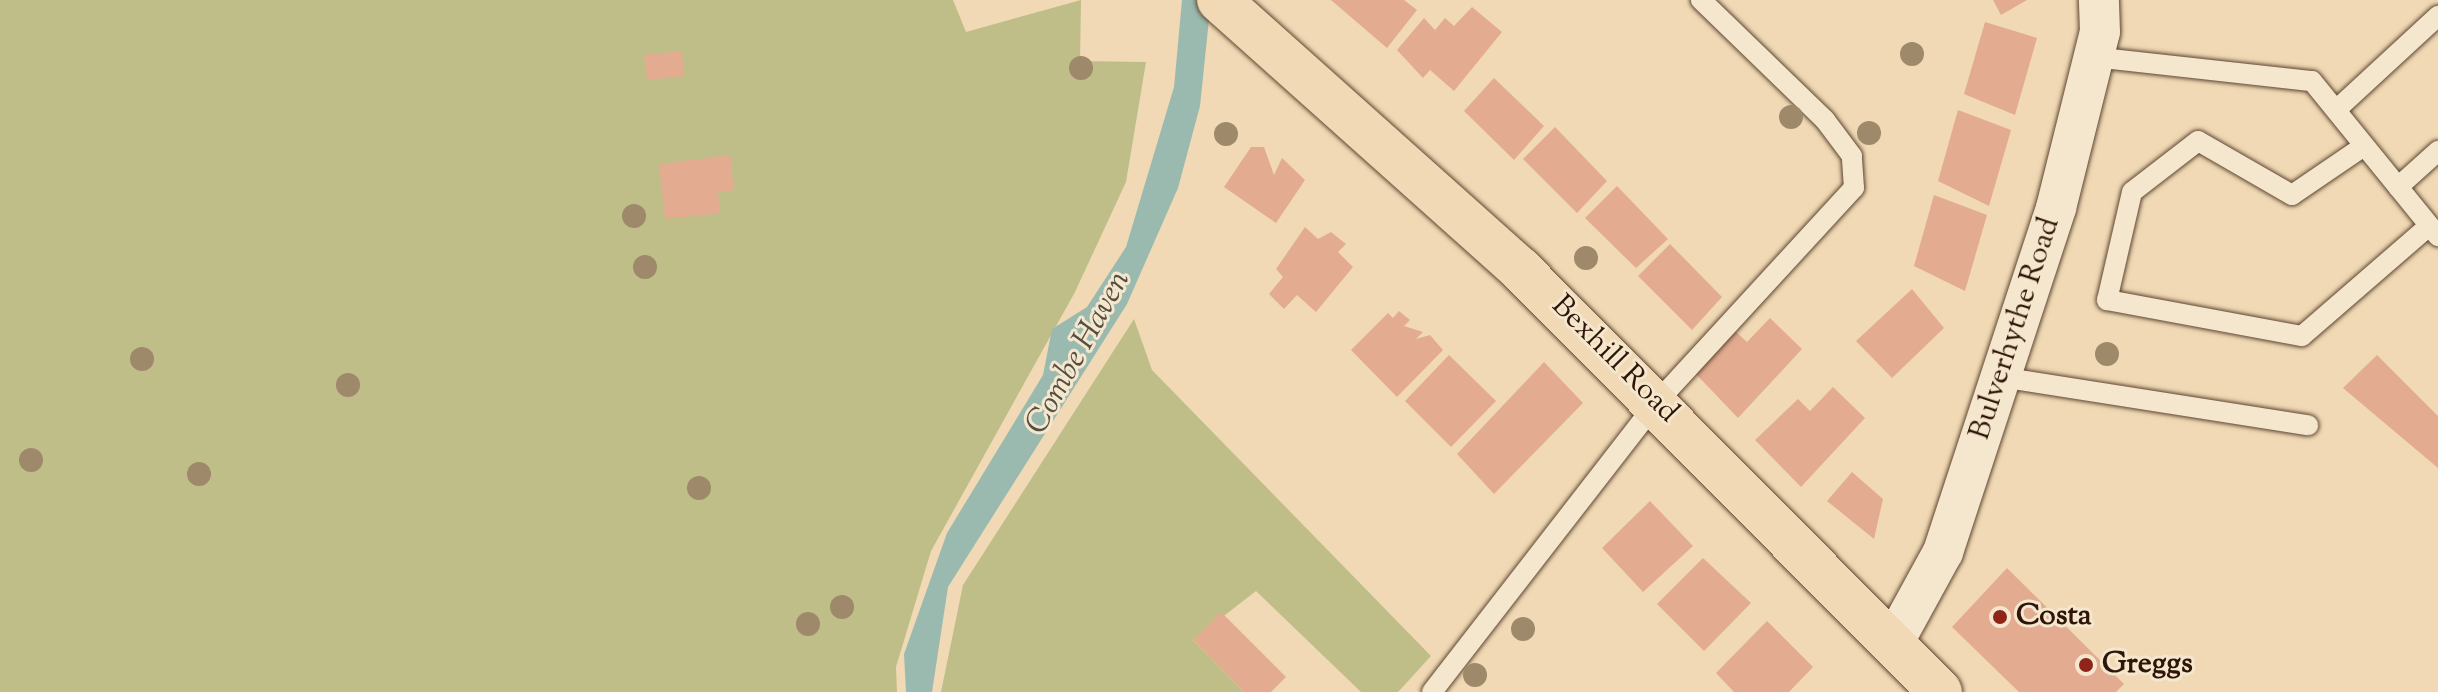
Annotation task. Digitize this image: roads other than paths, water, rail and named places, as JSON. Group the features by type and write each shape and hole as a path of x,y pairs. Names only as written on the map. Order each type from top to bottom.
{"highway":[{"name":"Bexhill Road","path":"1219,0 1657,402 1940,692"}],"street":[{"name":"Bulverhythe Road","path":"1892,645 1943,552 2056,208 2093,57 2099,0"}],"lane":[{"path":"1432,692 1657,402 1854,188 1852,156 1825,120 1701,0"},
{"path":"2336,110 2438,16"},
{"path":"2093,57 2312,81 2434,231 2302,336 2107,300 2132,192 2198,141 2292,195 2364,146"},
{"path":"2398,187 2438,151"},
{"path":"2000,377 2308,425"}],"water":[{"name":"Combe Haven","path":"1182,0 1211,0 1200,106 1178,188 1127,304 948,587 932,692 906,692 904,654 947,533 1043,375 1052,329 1087,307 1126,247 1174,87"}],"place":[{"name":"Costa","path":"2000,617"},
{"name":"Greggs","path":"2086,665"}]}
